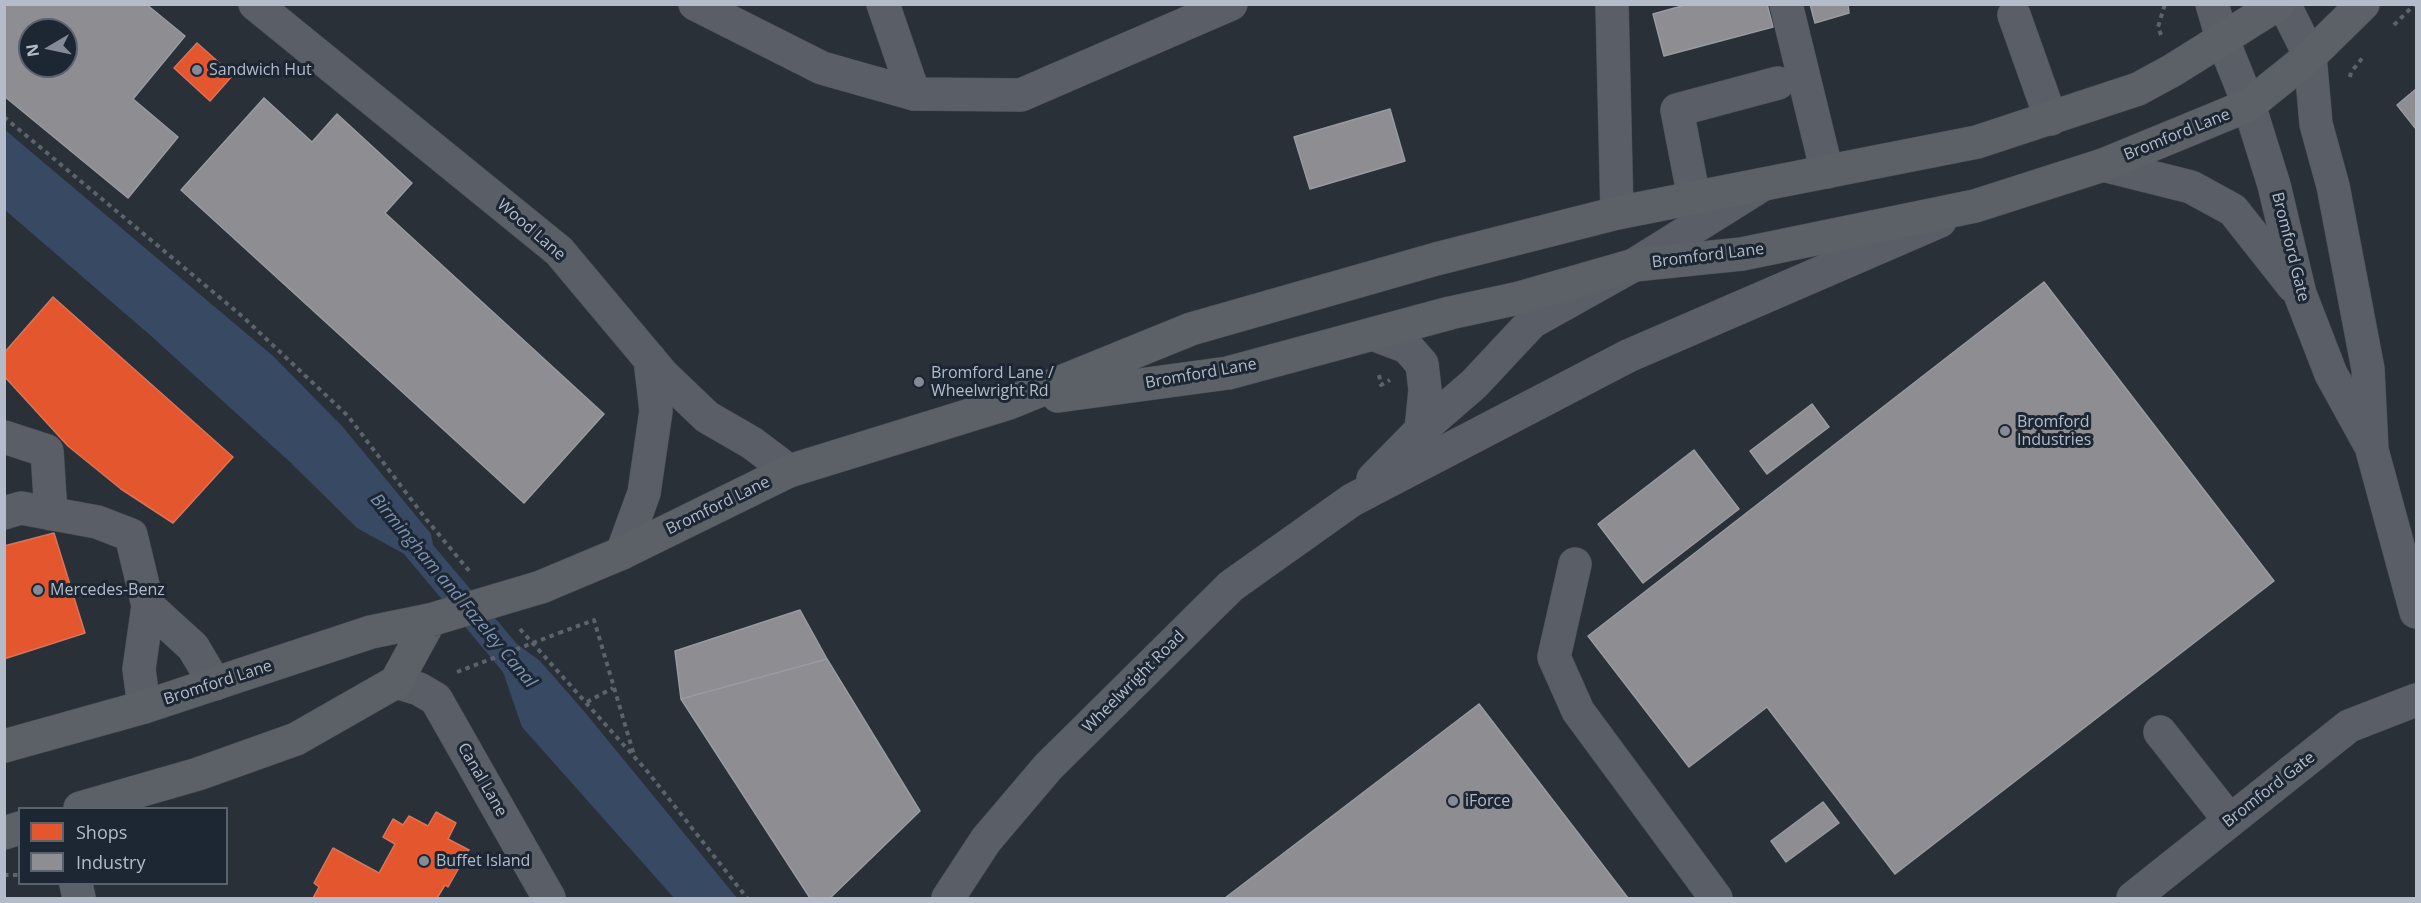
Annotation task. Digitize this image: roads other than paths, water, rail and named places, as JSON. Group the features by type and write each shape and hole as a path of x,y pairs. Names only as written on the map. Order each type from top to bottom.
{"main road":[{"name":"Bromford Lane","path":"4,747 144,707 371,632 430,620 541,587 622,554 789,471 1009,403 1191,329 1436,259 1617,213 1977,142 2051,119 2139,89 2278,4"},
{"name":"Bromford Lane","path":"1009,403 1228,373 1519,298 1634,265 1742,254 1975,206 2103,165 2249,105 2310,56 2363,4"},
{"path":"86,807 116,802 296,740 396,682 430,620"}],"street":[{"name":"Wood Lane","path":"255,4 559,251 663,375 707,417 752,444 789,471"},
{"path":"695,4 822,68 914,94 1021,95 1231,4"},
{"path":"883,4 914,94"},
{"path":"1612,4 1617,213"},
{"path":"1786,4 1827,172"},
{"name":"Bromford Gate","path":"2212,4 2222,38 2249,105 2274,185 2300,294 2331,374 2372,450"},
{"path":"2284,4 2310,56"},
{"path":"2014,15 2051,119"},
{"name":"Bromford Gate","path":"2310,56 2316,124 2333,186 2368,369 2372,450 2416,612"},
{"path":"1694,198 1677,110 1778,84"},
{"path":"2103,165 2191,187 2233,210 2300,294"},
{"path":"1352,500 1421,430 1474,384 1532,322 1634,265 1763,184"},
{"path":"1352,500 1628,356 1975,206"},
{"path":"1373,334 1407,347 1422,364 1425,390 1421,430"},
{"path":"622,554 644,493 656,411 650,359"},
{"path":"4,437 48,451 51,514"},
{"name":"Wheelwright Road","path":"948,898 986,840 1048,767 1231,586 1352,500"},
{"path":"4,513 21,508 97,522 131,535 148,606 139,669 144,707"},
{"path":"1575,564 1554,657 1578,711 1716,898"},
{"path":"148,606 193,647 215,684"},
{"name":"Canal Lane","path":"396,682 419,689 436,699 549,898"},
{"name":"Bromford Gate","path":"2133,898 2349,726 2416,700"},
{"path":"2160,732 2230,821"}],"water":[{"name":"Birmingham and Fazeley Canal","path":"4,129 273,356 342,426 431,534 433,545 517,644 540,661 583,710 737,898 674,898 522,727 503,672 404,554 357,528 290,462 150,335 5,210"}],"place":[{"name":"Sandwich Hut","path":"197,70"},
{"name":"Bromford Lane / Wheelwright Rd","path":"919,382"},
{"name":"Bromford Industries","path":"2005,431"},
{"name":"Mercedes-Benz","path":"38,590"},
{"name":"iForce","path":"1453,801"},
{"name":"Buffet Island","path":"424,861"}]}
